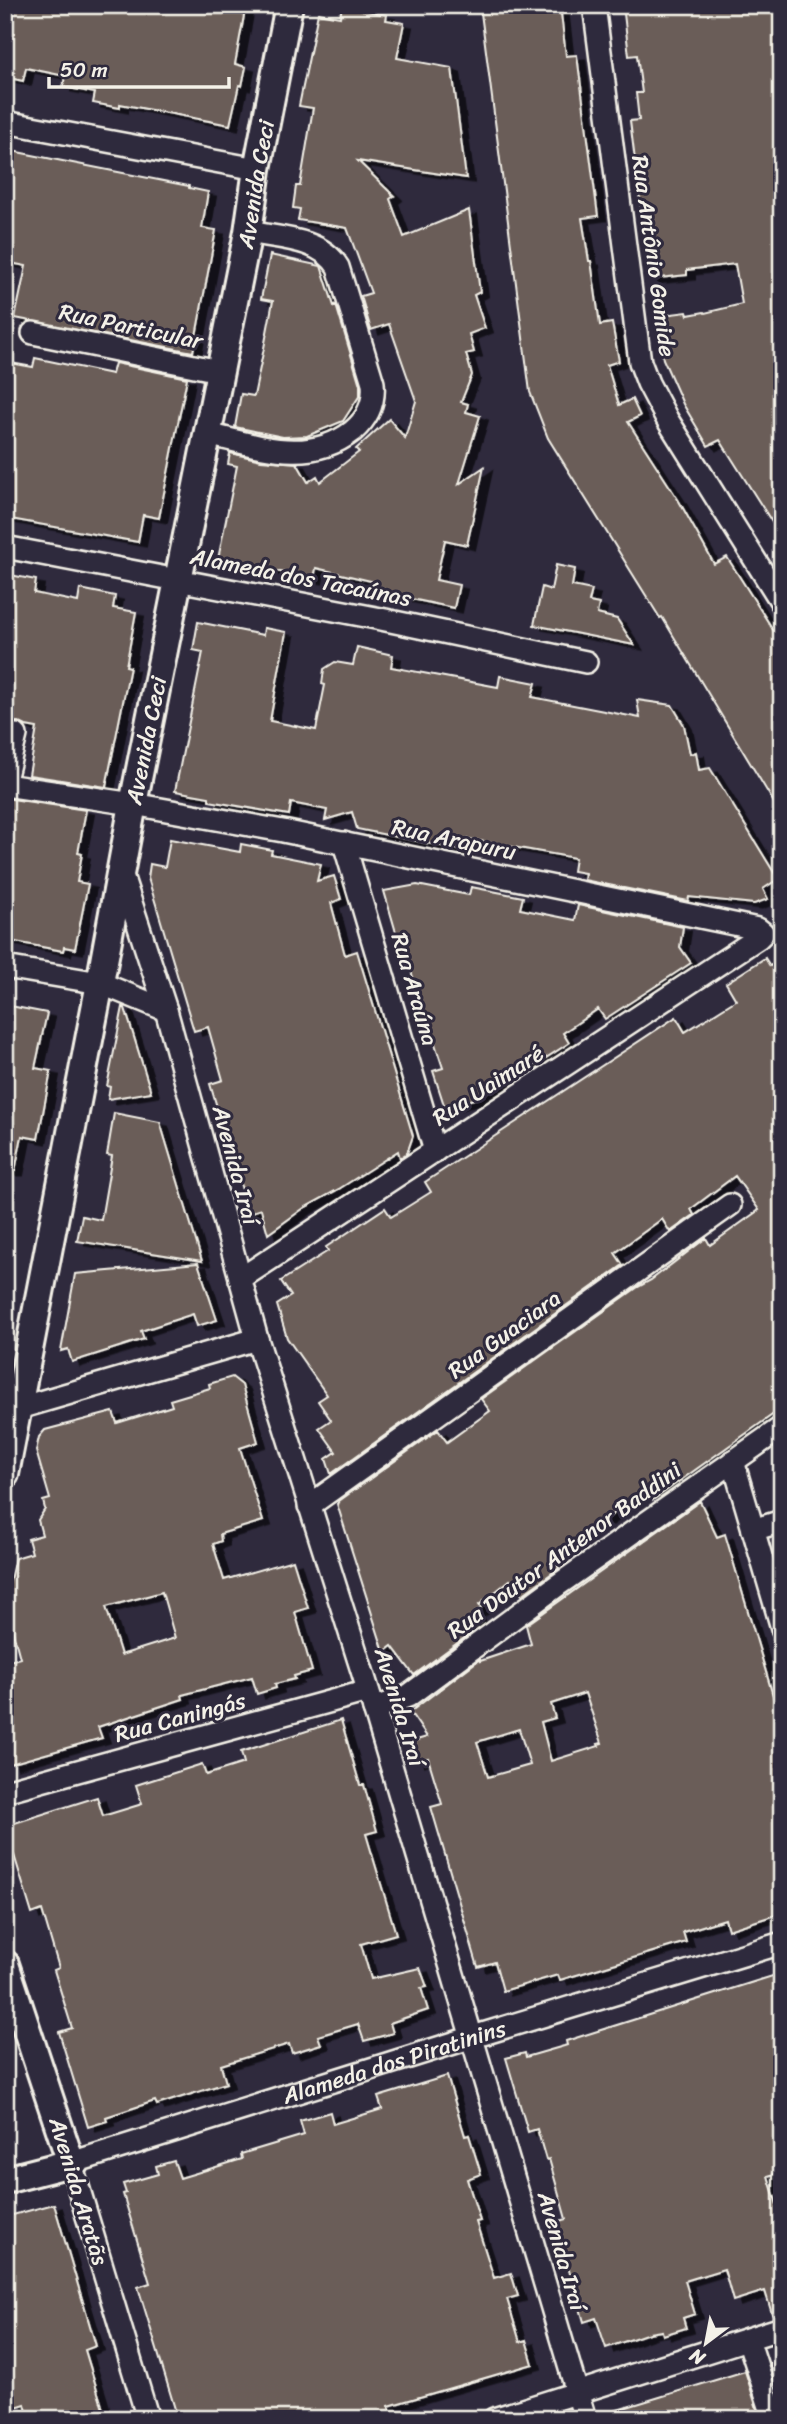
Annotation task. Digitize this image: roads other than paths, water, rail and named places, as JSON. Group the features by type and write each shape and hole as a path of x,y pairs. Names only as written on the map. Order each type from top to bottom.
{"street":[{"name":"Avenida Ceci","path":"5,1474 12,1407 100,984 133,804 248,232 257,169 289,5"},
{"name":"Rua Antônio Gomide","path":"594,5 640,362 667,419 782,603"},
{"path":"5,122 257,169"},
{"path":"207,434 292,452 327,447 359,426 367,416 374,396 373,383 338,267 332,257 312,245 248,232"},
{"name":"Rua Particular","path":"33,333 219,371"},
{"name":"Alameda dos Tacaúnas","path":"5,547 586,662"},
{"path":"5,779 16,735"},
{"name":"Rua Arapuru","path":"5,785 133,804 344,843 758,929 763,933"},
{"name":"Rua Araúna","path":"344,843 435,1151"},
{"name":"Avenida Iraí","path":"121,872 166,1010 257,1339 371,1700 585,2419"},
{"name":"Rua Uaimaré","path":"240,1279 763,933"},
{"path":"5,968 100,984 166,1010"},
{"name":"Rua Guaciara","path":"309,1506 730,1205"},
{"path":"12,1407 257,1339"},
{"name":"Rua Doutor Antenor Baddini","path":"371,1700 408,1696 558,1585 782,1427"},
{"path":"733,1461 782,1628"},
{"path":"753,1530 782,1521"},
{"name":"Rua Caningás","path":"5,1791 371,1700"},
{"name":"Alameda dos Piratinins","path":"5,2180 71,2163 782,1943"},
{"name":"Avenida Aratãs","path":"5,1964 71,2163 148,2419"},
{"path":"495,2419 782,2328"},
{"path":"748,2339 774,2419"}]}
